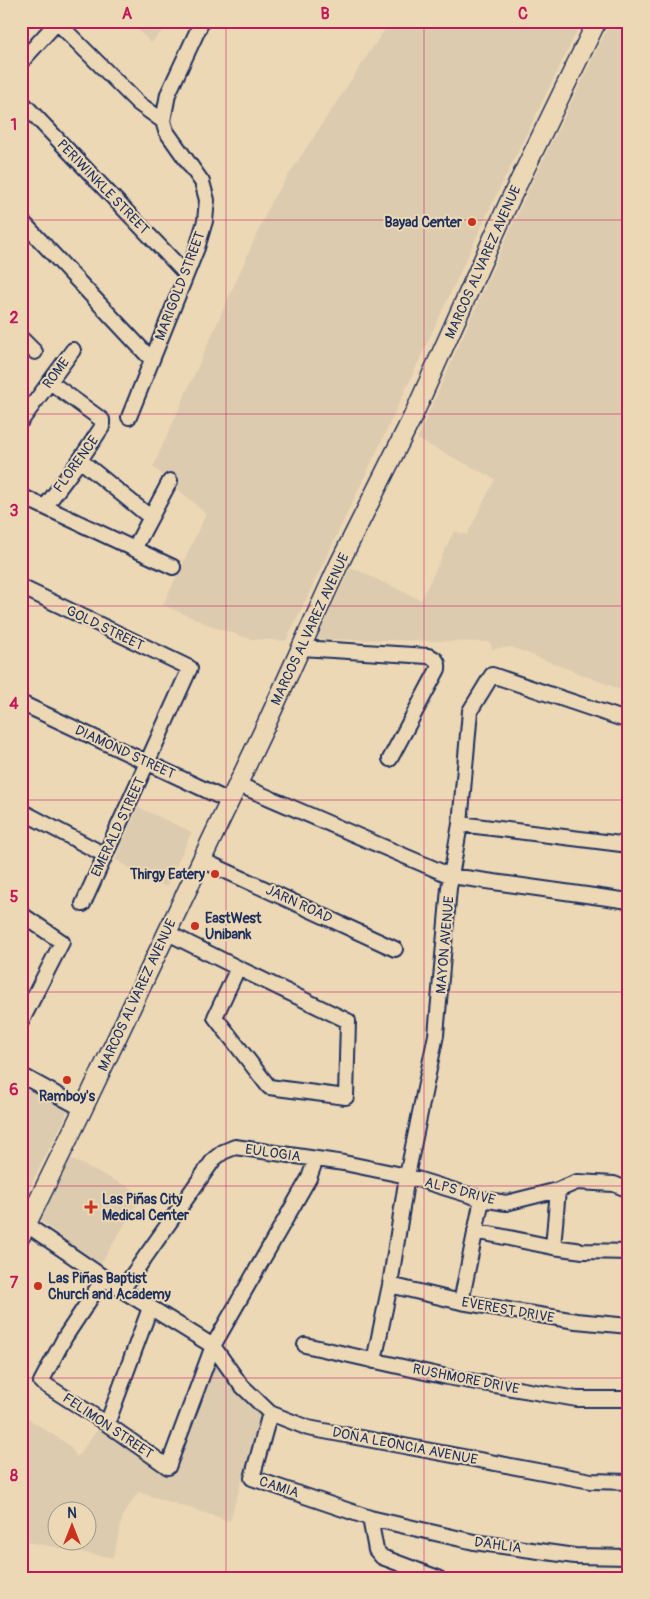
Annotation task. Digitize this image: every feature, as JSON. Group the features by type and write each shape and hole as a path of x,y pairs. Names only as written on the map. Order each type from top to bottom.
{"main road":[{"name":"MARCOS ALVAREZ AVENUE","path":"24,1230 202,860 339,564 413,416 513,194 597,21"}],"street":[{"path":"21,62 57,22 138,103 163,121 168,94 202,21"},
{"name":"PERIWINKLE STREET","path":"21,101 186,274"},
{"name":"MARIGOLD STREET","path":"129,416 197,248 205,221 207,200 202,182 166,132 163,121"},
{"path":"21,220 151,359"},
{"path":"21,338 35,352"},
{"name":"ROME","path":"21,421 73,350"},
{"name":"FLORENCE","path":"44,507 80,460 102,427 102,420 50,382"},
{"path":"80,460 150,516"},
{"path":"134,549 170,481"},
{"path":"21,496 172,567"},
{"name":"GOLD STREET","path":"21,587 190,668"},
{"path":"301,648 428,656 436,659 438,669 390,758"},
{"name":"EMERALD STREET","path":"83,904 190,668"},
{"name":"MAYON AVENUE","path":"374,1361 390,1284 407,1176 436,1035 451,876 460,824 470,711 492,675 629,721"},
{"name":"DIAMOND STREET","path":"21,703 229,801"},
{"path":"237,784 451,876 629,901"},
{"path":"21,811 105,855"},
{"path":"460,824 629,845"},
{"name":"JARN ROAD","path":"202,860 396,949"},
{"path":"21,914 62,942 27,998 21,1022"},
{"path":"166,932 348,1021 346,1097 269,1087 215,1017 238,968"},
{"path":"21,1075 83,1109"},
{"name":"EULOGIA","path":"122,1290 214,1159 223,1152 235,1147 344,1163 407,1176"},
{"name":"EULOGIA","path":"213,1346 309,1178 316,1159"},
{"name":"ALPS DRIVE","path":"407,1176 482,1199 506,1203 558,1190 577,1182 614,1184 629,1190"},
{"path":"553,1247 558,1190"},
{"path":"461,1302 482,1199"},
{"path":"24,1230 213,1346"},
{"path":"475,1231 553,1247 583,1251 629,1252"},
{"name":"FELIMON STREET","path":"104,1278 66,1336 41,1382 107,1424 168,1467 213,1346"},
{"name":"EVEREST DRIVE","path":"390,1284 461,1302 576,1321 629,1326"},
{"path":"107,1424 150,1308"},
{"name":"RUSHMORE DRIVE","path":"304,1345 447,1377 577,1399 629,1399"},
{"name":"DOÑA LEONCIA AVENUE","path":"213,1346 240,1384 270,1413 308,1428 591,1481 629,1482"},
{"name":"CAMIA","path":"270,1413 252,1478 370,1518"},
{"path":"370,1518 376,1550 382,1557 438,1578"},
{"name":"DAHLIA","path":"370,1518 475,1542 574,1556 629,1557"}],"shaded area":[{"path":"129,21 172,21 151,43"},
{"path":"390,21 582,21 491,206 286,641 251,639 219,629 163,605 206,514 153,467 272,200"},
{"path":"611,21 629,21 629,693 511,647 492,649 490,642 317,639 351,567 421,600 454,531 467,535 495,479 417,439 525,197"},
{"path":"138,807 192,832 166,887 115,860"},
{"path":"21,1082 67,1108 66,1116 26,1194 21,1190"},
{"name":"Las Piñas City Medical Center","path":"69,1158 143,1194 99,1267 40,1220"},
{"path":"212,1359 233,1389 261,1413 230,1521 138,1492 123,1515 113,1558 81,1552 98,1552 98,1502 48,1502 48,1546 21,1541 21,1414 69,1445 77,1457 101,1425 170,1474"}],"place":[{"name":"Bayad Center","path":"472,222"},
{"name":"Thirgy Eatery","path":"215,874"},
{"name":"EastWest Unibank","path":"195,926"},
{"name":"Ramboy's","path":"67,1080"},
{"name":"Las Piñas City Medical Center","path":"91,1207"},
{"name":"Las Piñas Baptist Church and Academy","path":"38,1286"}]}
